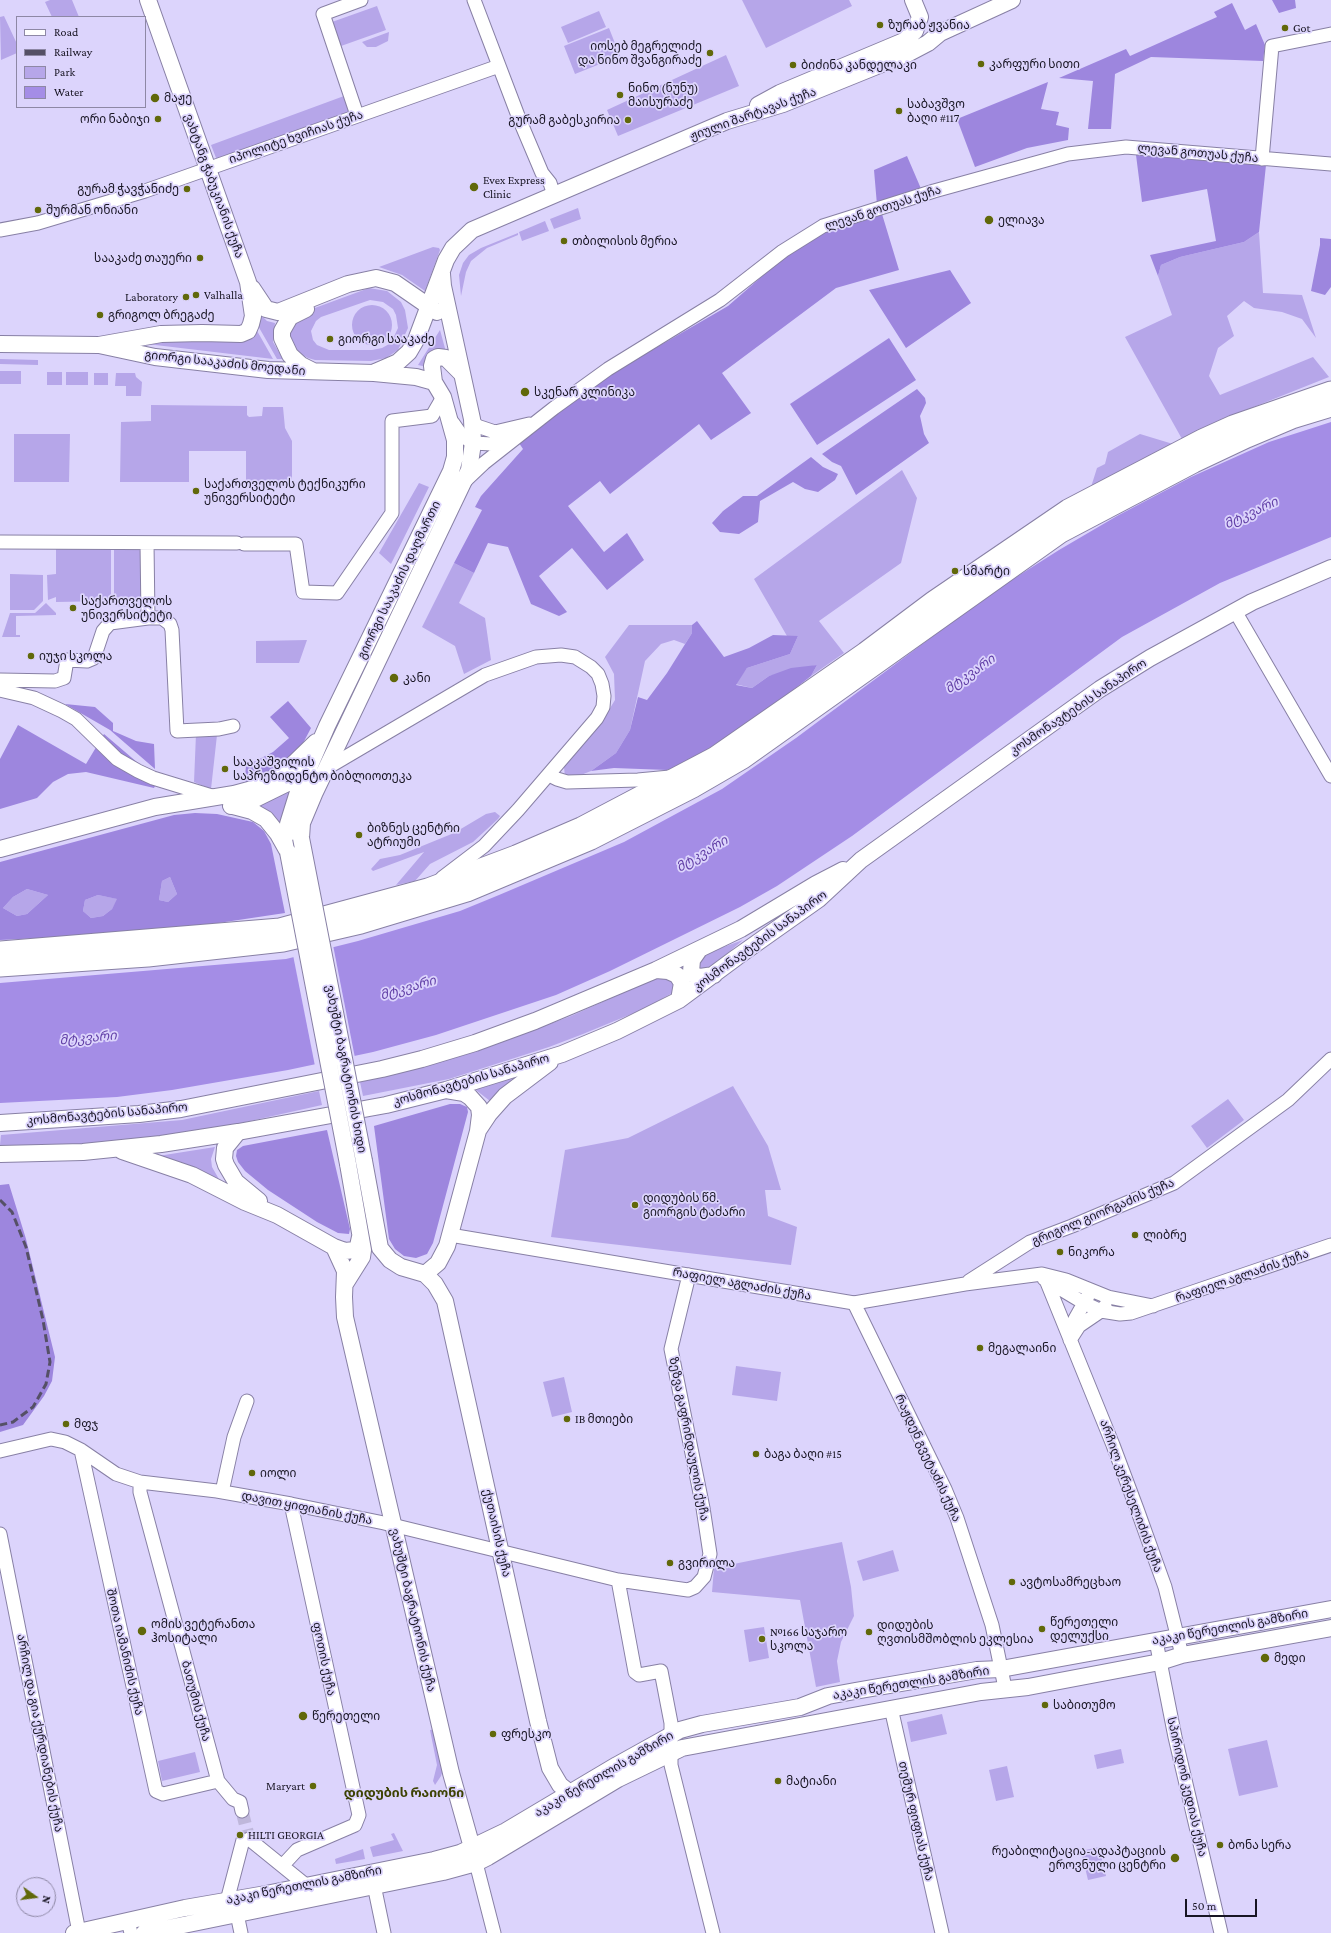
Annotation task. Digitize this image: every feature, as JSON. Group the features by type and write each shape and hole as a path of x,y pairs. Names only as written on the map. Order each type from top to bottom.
{"highway":[{"path":"0,951 280,928 428,888 516,855 581,827 714,757 766,722 933,601 1068,509 1202,439 1234,425 1331,391"},
{"path":"0,967 148,957 284,942 361,924 467,892 591,840 693,788 743,759 850,685 946,613 1067,530 1187,467 1247,438 1292,419 1331,407"}],"main road":[{"name":"ვახტანგ ჭაბუკიანის ქუჩა","path":"148,0 248,282"},
{"path":"727,121 780,93 904,41 915,31 920,17 913,0"},
{"name":"ჟიული შარტავას ქუჩა","path":"442,271 453,248 472,230 727,121 783,104 909,53 928,43 940,33 1012,0"},
{"path":"442,271 443,286 461,373"},
{"name":"გიორგი სააკაძის მოედანი","path":"374,373 403,358 413,345 430,306 442,271"},
{"path":"248,282 262,306 274,312 348,284 376,278 390,281 430,306 442,317 454,336"},
{"name":"გიორგი სააკაძის მოედანი","path":"99,345 161,334 245,333 250,327 253,316 248,282"},
{"path":"316,372 301,365 290,355 283,344 282,331 290,317 298,312 336,298 348,284"},
{"path":"404,289 415,308 418,319 418,334"},
{"path":"0,344 99,345"},
{"name":"გიორგი სააკაძის მოედანი","path":"99,345 155,357 268,370 374,373 416,377 434,382"},
{"path":"434,382 432,366 434,359 438,357 446,358 461,373"},
{"name":"გიორგი სააკაძის დაღმართი","path":"290,843 301,828 305,814 335,749 464,483 470,464 473,443 472,419 461,373"},
{"name":"გიორგი სააკაძის დაღმართი","path":"290,843 288,824 292,806 327,726 452,471 456,449 449,416 443,397 434,382"},
{"name":"კოსმონავტების სანაპირო","path":"0,1154 117,1149 238,1132 386,1105 446,1090 562,1054 646,1018 678,1000 820,899 862,860 1093,693 1150,658 1235,611 1331,568"},
{"path":"0,849 141,811 250,790 276,778 302,758 327,726"},
{"name":"გიორგი სააკაძის დაღმართი","path":"306,774 322,764 335,749"},
{"path":"231,806 253,800 306,774"},
{"path":"192,802 231,806 260,814 290,843"},
{"name":"ვახუშტი ბაგრატიონის ხიდი","path":"290,843 356,1163 380,1248 390,1260 401,1267 424,1274"},
{"name":"კოსმონავტების სანაპირო","path":"0,1123 139,1114 181,1109 382,1069 475,1043 584,1001 699,950 741,928 816,884 862,860"},
{"path":"699,950 692,960 691,972 700,977 714,975"},
{"path":"656,970 668,971 677,975 682,983 678,1000"},
{"path":"478,1131 489,1114 505,1096 562,1054"},
{"path":"424,1274 438,1263 450,1235 478,1131 480,1115 479,1107 475,1101 464,1093 446,1090"},
{"path":"238,1132 228,1142 224,1154 224,1159 230,1174 247,1191 277,1215"},
{"path":"117,1149 176,1168 277,1215 334,1247 345,1251 355,1250 358,1246 360,1237"},
{"name":"ვახუშტი ბაგრატიონის ხიდი","path":"356,1163 360,1237"},
{"name":"ვახუშტი ბაგრატიონის ქუჩა","path":"345,1284 362,1257 360,1237"},
{"name":"ვახუშტი ბაგრატიონის ქუჩა","path":"334,1247 345,1271 345,1317 451,1773 474,1856"},
{"name":"ქუთაისის ქუჩა","path":"424,1274 436,1284 445,1301 538,1721 550,1768 560,1785 570,1792"},
{"name":"აკაკი წერეთლის გამზირი","path":"144,1933 443,1872 474,1856 506,1831 570,1792 680,1730 702,1724 800,1707 828,1696 977,1670 1001,1669 1331,1609"},
{"name":"აკაკი წერეთლის გამზირი","path":"77,1932 129,1927 226,1901 434,1860 474,1856 500,1850 618,1779 670,1753 704,1742 1005,1688 1028,1687 1160,1662 1182,1655 1331,1628"}],"street":[{"path":"357,116 323,14 362,0"},
{"path":"474,0 542,173 550,183 554,195"},
{"path":"1262,158 1272,46 1331,34"},
{"name":"იპოლიტე ხვიჩიას ქუჩა","path":"0,230 38,223 145,190 499,66"},
{"name":"ლევან გოთუას ქუჩა","path":"464,483 479,467 533,423 608,369 720,300 783,251 823,226 934,191 1068,154 1126,147 1331,164"},
{"path":"0,542 296,544 303,592 337,593 392,514 392,420 432,416 443,397"},
{"path":"449,416 462,436 473,443 492,444 518,435"},
{"path":"472,419 477,426 495,432 533,423"},
{"path":"147,543 148,618"},
{"path":"1235,611 1331,776"},
{"path":"0,680 55,681 64,678 67,660 87,661 94,658 103,631 110,623 148,618 162,618 170,624 177,731 219,729 233,726"},
{"path":"327,768 485,675 536,657 561,655 574,657 591,667 598,674 602,684 604,696 603,707 592,724 549,775 484,846 428,888"},
{"path":"0,690 34,698 76,719 117,759 138,771 153,778 215,797"},
{"path":"344,730 346,738 351,744 366,744"},
{"path":"549,775 557,780 567,782 638,780 680,776"},
{"name":"გრიგოლ გიორგაძის ქუჩა","path":"965,1284 1030,1242 1174,1183 1288,1100 1331,1059"},
{"name":"რაფიელ აგლაძის ქუჩა","path":"450,1235 854,1303 965,1284 1033,1275 1052,1276 1108,1297 1153,1306"},
{"name":"რაფიელ აგლაძის ქუჩა","path":"1033,1275 1046,1280 1084,1303 1101,1311 1120,1314 1140,1311 1331,1245"},
{"name":"ზეზვა გაფრინდაულის ქუჩა","path":"689,1275 673,1337 672,1356 703,1508 710,1558"},
{"name":"არჩილ კერესელიძის ქუჩა","path":"1046,1280 1127,1482 1165,1587 1182,1655"},
{"path":"1070,1340 1071,1329 1091,1290"},
{"path":"1070,1340 1079,1326 1101,1311 1108,1297"},
{"name":"რაჟდენ გვეტაძის ქუჩა","path":"854,1303 958,1518 992,1625 1005,1688"},
{"path":"222,1492 234,1437 247,1402"},
{"name":"დავით ყიფიანის ქუჩა","path":"0,1451 51,1439 66,1442 81,1450 116,1474 140,1482 222,1492 291,1504 393,1526 618,1580 688,1590 695,1587 704,1577 710,1558"},
{"name":"შოთა იამანიძის ქუჩა","path":"81,1450 156,1791 163,1794 218,1782"},
{"name":"ბათუმის ქუჩა","path":"140,1482 140,1492 218,1782 233,1799 240,1802 239,1812"},
{"name":"ფოთის ქუჩა","path":"283,1865 297,1850 354,1824 359,1815 291,1504"},
{"name":"არჩილ და გია ქურდიანების ქუჩა","path":"0,1534 77,1932"},
{"path":"618,1580 635,1672 639,1675 661,1671 671,1723 671,1765 713,1933"},
{"name":"სპირიდონ კედიას ქუჩა","path":"1156,1641 1187,1791 1221,1933"},
{"name":"თემურ ფიფიას ქუჩა","path":"891,1708 942,1933"},
{"path":"226,1901 246,1840 283,1865 308,1886"},
{"name":"ვახუშტი ბაგრატიონის ქუჩა","path":"474,1856 494,1933"},
{"path":"374,1885 384,1933"},
{"path":"237,1914 241,1933"}],"green space":[{"path":"50,0 72,0 79,16 52,16 45,2"},
{"path":"742,0 849,0 852,6 766,48"},
{"path":"377,6 386,30 341,46 332,22"},
{"path":"599,11 606,27 568,43 561,27"},
{"path":"4,16 16,42 16,53 1,60 0,17"},
{"path":"609,28 620,56 575,74 564,46"},
{"path":"389,32 388,41 376,47 367,47 362,42"},
{"path":"726,55 739,86 618,136 607,110"},
{"path":"344,96 351,114 218,163 211,145"},
{"path":"578,208 581,219 554,229 550,219"},
{"path":"545,221 549,231 522,241 519,232"},
{"path":"1259,232 1263,293 1302,295 1316,338 1302,319 1282,312 1254,308 1244,301 1227,316 1234,336 1218,348 1209,376 1220,395 1313,357 1329,377 1221,420 1182,439 1125,337 1172,315 1158,276 1161,265 1180,257 1244,242"},
{"path":"518,233 518,235 487,248 471,261 466,272 461,296 459,275 463,263 469,255 481,248"},
{"path":"433,247 439,248 440,250 425,291 402,275 379,267"},
{"path":"369,288 387,291 401,302 405,310 408,328 398,350 386,358 371,361 315,360 298,352 291,340 291,328 304,312","holes":["370,300 383,302 393,309 396,315 398,328 391,343 382,348 372,350 329,350 317,345 313,340 311,331 316,321 321,317"]},
{"path":"372,305 386,311 392,325 386,339 372,345 358,339 352,325 358,311"},
{"path":"261,315 267,321 275,323 273,342 283,359 277,359 257,324"},
{"path":"256,329 273,359 147,344 148,344"},
{"path":"440,330 446,352 427,367 418,365"},
{"path":"0,359 38,360 38,365 0,364"},
{"path":"0,371 21,371 21,384 0,384"},
{"path":"47,372 62,372 62,385 47,385"},
{"path":"66,372 88,372 88,385 66,385"},
{"path":"94,373 108,373 108,385 94,385"},
{"path":"116,373 135,373 136,377 142,382 141,396 126,396 126,386 115,386"},
{"path":"151,405 247,406 247,415 249,417 262,416 263,407 283,407 285,428 292,441 292,483 246,484 246,451 189,451 189,482 120,482 121,422 151,421"},
{"path":"14,434 70,434 69,482 14,482"},
{"path":"1140,434 1173,444 1091,487 1097,468 1105,464 1108,452"},
{"path":"902,470 917,498 901,563 819,621 844,653 811,676 817,665 769,676 752,688 735,684 747,668 790,654 798,636 787,636 754,579"},
{"path":"419,483 429,487 391,564 379,553"},
{"path":"114,546 144,546 144,607 114,606"},
{"path":"56,548 111,549 111,601 56,602 56,597 48,600 47,575 56,574"},
{"path":"454,563 474,573 459,603 485,618 491,660 464,674 455,646 422,627"},
{"path":"10,574 43,575 43,601 34,610 10,610"},
{"path":"46,603 56,613 56,615 16,616 16,635 20,635 20,637 2,637 10,613 35,613"},
{"path":"629,625 692,625 692,633 685,644 674,640 661,644 645,661 630,730 616,753 591,771 571,779 565,777 564,767 604,718 615,700 614,674 605,657"},
{"path":"307,640 299,663 256,663 256,641"},
{"path":"196,734 217,735 211,789 194,782"},
{"path":"295,782 288,796 280,829 251,805"},
{"path":"495,812 500,816 498,819 473,842 430,864 415,881 396,885 424,852 373,871 371,869 380,859 400,855 454,833 486,814"},
{"path":"170,877 177,894 168,902 159,900 162,881"},
{"path":"27,889 48,895 27,914 17,916 3,908 13,897"},
{"path":"98,895 118,899 112,909 103,916 91,918 83,911 85,900"},
{"path":"743,940 716,963 701,972 695,962 696,960 715,950"},
{"path":"661,976 675,980 674,990 672,993 646,1008 583,1034 549,1047 449,1079 363,1096 360,1082 397,1074 491,1046 571,1016"},
{"path":"526,1071 501,1089 490,1101 472,1087"},
{"path":"733,1086 768,1146 781,1190 765,1190 768,1216 797,1227 791,1265 551,1237 565,1150 628,1138"},
{"path":"319,1091 322,1105 183,1136 73,1147 0,1145 1,1135 182,1120"},
{"path":"1228,1099 1244,1120 1207,1148 1191,1126"},
{"path":"215,1147 211,1159 212,1167 220,1181 158,1156"},
{"path":"736,1366 781,1372 777,1401 732,1395"},
{"path":"564,1377 572,1412 552,1417 543,1382"},
{"path":"842,1542 851,1587 854,1616 841,1642 837,1661 840,1682 816,1687 800,1600 712,1592 714,1568"},
{"path":"893,1550 899,1571 863,1581 857,1561"},
{"path":"764,1627 769,1658 749,1662 744,1630"},
{"path":"942,1714 947,1734 911,1742 907,1722"},
{"path":"436,1729 444,1767 441,1776 435,1785 433,1781 437,1765 430,1730"},
{"path":"1267,1740 1278,1787 1239,1796 1228,1749"},
{"path":"1121,1749 1124,1763 1097,1769 1094,1755"},
{"path":"195,1752 200,1772 162,1781 158,1761"},
{"path":"1007,1766 1014,1797 996,1801 989,1770"},
{"path":"394,1833 403,1851 373,1857 370,1847 394,1840 391,1834"},
{"path":"1099,1847 1106,1876 1088,1880 1081,1851"},
{"path":"363,1849 365,1859 336,1864 335,1859"}],"shaded area":[{"path":"1272,0 1295,0 1296,8 1279,13"},
{"path":"1232,3 1245,30 1256,24 1265,45 1263,61 1151,57 1115,74 1111,129 1088,129 1093,81 1059,78 1126,49 1130,56 1217,17 1214,12"},
{"path":"1048,82 1041,109 1059,112 1056,125 1069,128 1068,140 1027,148 975,167 957,119"},
{"path":"1136,155 1266,165 1259,232 1244,242 1180,257 1161,265 1158,276 1150,255 1216,241 1207,189 1142,202"},
{"path":"907,156 922,191 877,205 874,170"},
{"path":"882,214 899,270 836,288 722,373 751,413 711,440 699,424 610,494 600,481 568,506 604,552 627,533 644,560 607,590 572,548 539,576 567,612 559,616 531,604 508,547 488,543 474,573 454,563 482,510 475,507 481,496 523,449 519,443 590,386 728,306 775,265 826,229"},
{"path":"1320,238 1331,239 1331,287 1325,295 1311,291"},
{"path":"950,270 971,303 906,348 869,290"},
{"path":"889,338 916,380 817,445 790,404"},
{"path":"917,389 925,398 926,403 920,416 924,434 929,443 856,495 841,466 832,462 822,454"},
{"path":"811,457 823,467 838,474 835,480 818,492 805,489 793,482 760,501 758,522 739,534 720,532 712,523 723,511 743,496 757,496"},
{"path":"697,621 724,657 749,648 773,635 798,636 790,654 747,668 736,685 752,688 769,676 791,668 817,665 811,676 774,705 687,763 667,770 614,768 591,771 616,753 630,730 638,697 647,700 667,673 692,633 692,625"},
{"path":"288,701 311,728 301,747 292,757 270,772 244,785 246,766 273,752 289,738 270,717"},
{"path":"65,704 95,707 113,723 113,731 136,741 154,744 155,769 110,730"},
{"path":"18,725 86,764 104,734 152,775 159,778 154,788 86,772 68,774 53,782 37,798 0,809 0,759"},
{"path":"195,813 217,814 253,822 264,831 271,844 285,913 142,933 0,940 0,862 174,815","holes":["170,877 177,894 168,902 159,900 162,881","27,889 48,895 27,914 17,916 3,908 13,897","98,895 117,899 112,909 103,916 91,918 83,911 85,900"]},
{"path":"450,1104 460,1104 467,1107 468,1112 433,1243 427,1254 416,1258 404,1256 395,1249 389,1239 374,1126"},
{"path":"327,1130 350,1229 349,1234 338,1233 317,1222 268,1190 245,1171 238,1162 236,1156 237,1150 243,1146"},
{"path":"9,1184 26,1239 55,1357 52,1381 44,1396 23,1425 0,1432 0,1185"}],"water":[{"name":"მტკვარი","path":"1331,422 1331,537 1220,583 1122,637 852,836 777,886 740,907 610,971 556,995 436,1035 373,1052 288,1070 172,1090 117,1097 0,1103 0,983 286,959 358,941 460,911 499,895 624,842 722,789 796,738 1007,583 1117,516 1191,477 1269,442"}],"pier":[{"path":"333,945 355,1058 315,1066 293,955"}],"tunnel":[{"path":"242,1811 249,1839"}],"railway":[{"path":"0,1200 12,1212 26,1247 43,1320 50,1362 46,1384 33,1407 13,1422 0,1425"}],"place":[{"name":"ზურაბ ჟვანია","path":"880,25"},
{"name":"Got","path":"1285,28"},
{"name":"იოსებ მეგრელიძე და ნინო შვანგირაძე","path":"710,53"},
{"name":"კარფური სითი","path":"981,64"},
{"name":"ბიძინა კანდელაკი","path":"793,65"},
{"name":"ნინო (ნუნუ) მაისურაძე","path":"620,95"},
{"name":"მაჟე","path":"155,98"},
{"name":"საბავშვო ბაღი #117","path":"899,111"},
{"name":"ორი ნაბიჯი","path":"158,119"},
{"name":"გურამ გაბესკირია","path":"628,120"},
{"name":"Evex Express Clinic","path":"474,187"},
{"name":"გურამ ჭავჭანიძე","path":"187,189"},
{"name":"შურმან ონიანი","path":"38,210"},
{"name":"ელიავა","path":"989,220"},
{"name":"თბილისის მერია","path":"564,241"},
{"name":"სააკაძე თაუერი","path":"200,258"},
{"name":"Valhalla","path":"196,295"},
{"name":"Laboratory","path":"186,297"},
{"name":"გრიგოლ ბრეგაძე","path":"100,315"},
{"name":"გიორგი სააკაძე","path":"330,339"},
{"name":"სკენარ კლინიკა","path":"525,392"},
{"name":"საქართველოს ტექნიკური უნივერსიტეტი","path":"196,491"},
{"name":"სმარტი","path":"955,571"},
{"name":"საქართველოს უნივერსიტეტი","path":"73,608"},
{"name":"იუჯი სკოლა","path":"31,656"},
{"name":"კანი","path":"394,678"},
{"name":"სააკაშვილის საპრეზიდენტო ბიბლიოთეკა","path":"225,769"},
{"name":"ბიზნეს ცენტრი ატრიუმი","path":"359,835"},
{"name":"დიდუბის წმ. გიორგის ტაძარი","path":"635,1205"},
{"name":"ლიბრე","path":"1135,1235"},
{"name":"ნიკორა","path":"1060,1252"},
{"name":"მეგალაინი","path":"980,1348"},
{"name":"IB მთიები","path":"567,1419"},
{"name":"მფჯ","path":"66,1424"},
{"name":"ბაგა ბაღი #15","path":"756,1454"},
{"name":"იოლი","path":"252,1473"},
{"name":"გვირილა","path":"670,1563"},
{"name":"ავტოსამრეცხაო","path":"1012,1582"},
{"name":"წერეთელი დელუქსი","path":"1042,1629"},
{"name":"ომის ვეტერანთა ჰოსიტალი","path":"142,1631"},
{"name":"დიდუბის ღვთისმშობლის ეკლესია","path":"869,1632"},
{"name":"№166 საჯარო სკოლა","path":"762,1639"},
{"name":"მედი","path":"1265,1658"},
{"name":"საბითუმო","path":"1045,1705"},
{"name":"წერეთელი","path":"303,1716"},
{"name":"ფრესკო","path":"493,1734"},
{"name":"მატიანი","path":"778,1781"},
{"name":"Maryart","path":"313,1786"},
{"name":"HILTI GEORGIA","path":"240,1835"},
{"name":"ბონა სერა","path":"1220,1845"},
{"name":"რეაბილიტაცია-ადაპტაციის ეროვნული ცენტრი","path":"1175,1858"}],"district":[{"name":"დიდუბის რაიონი","path":"404,1793"}]}
